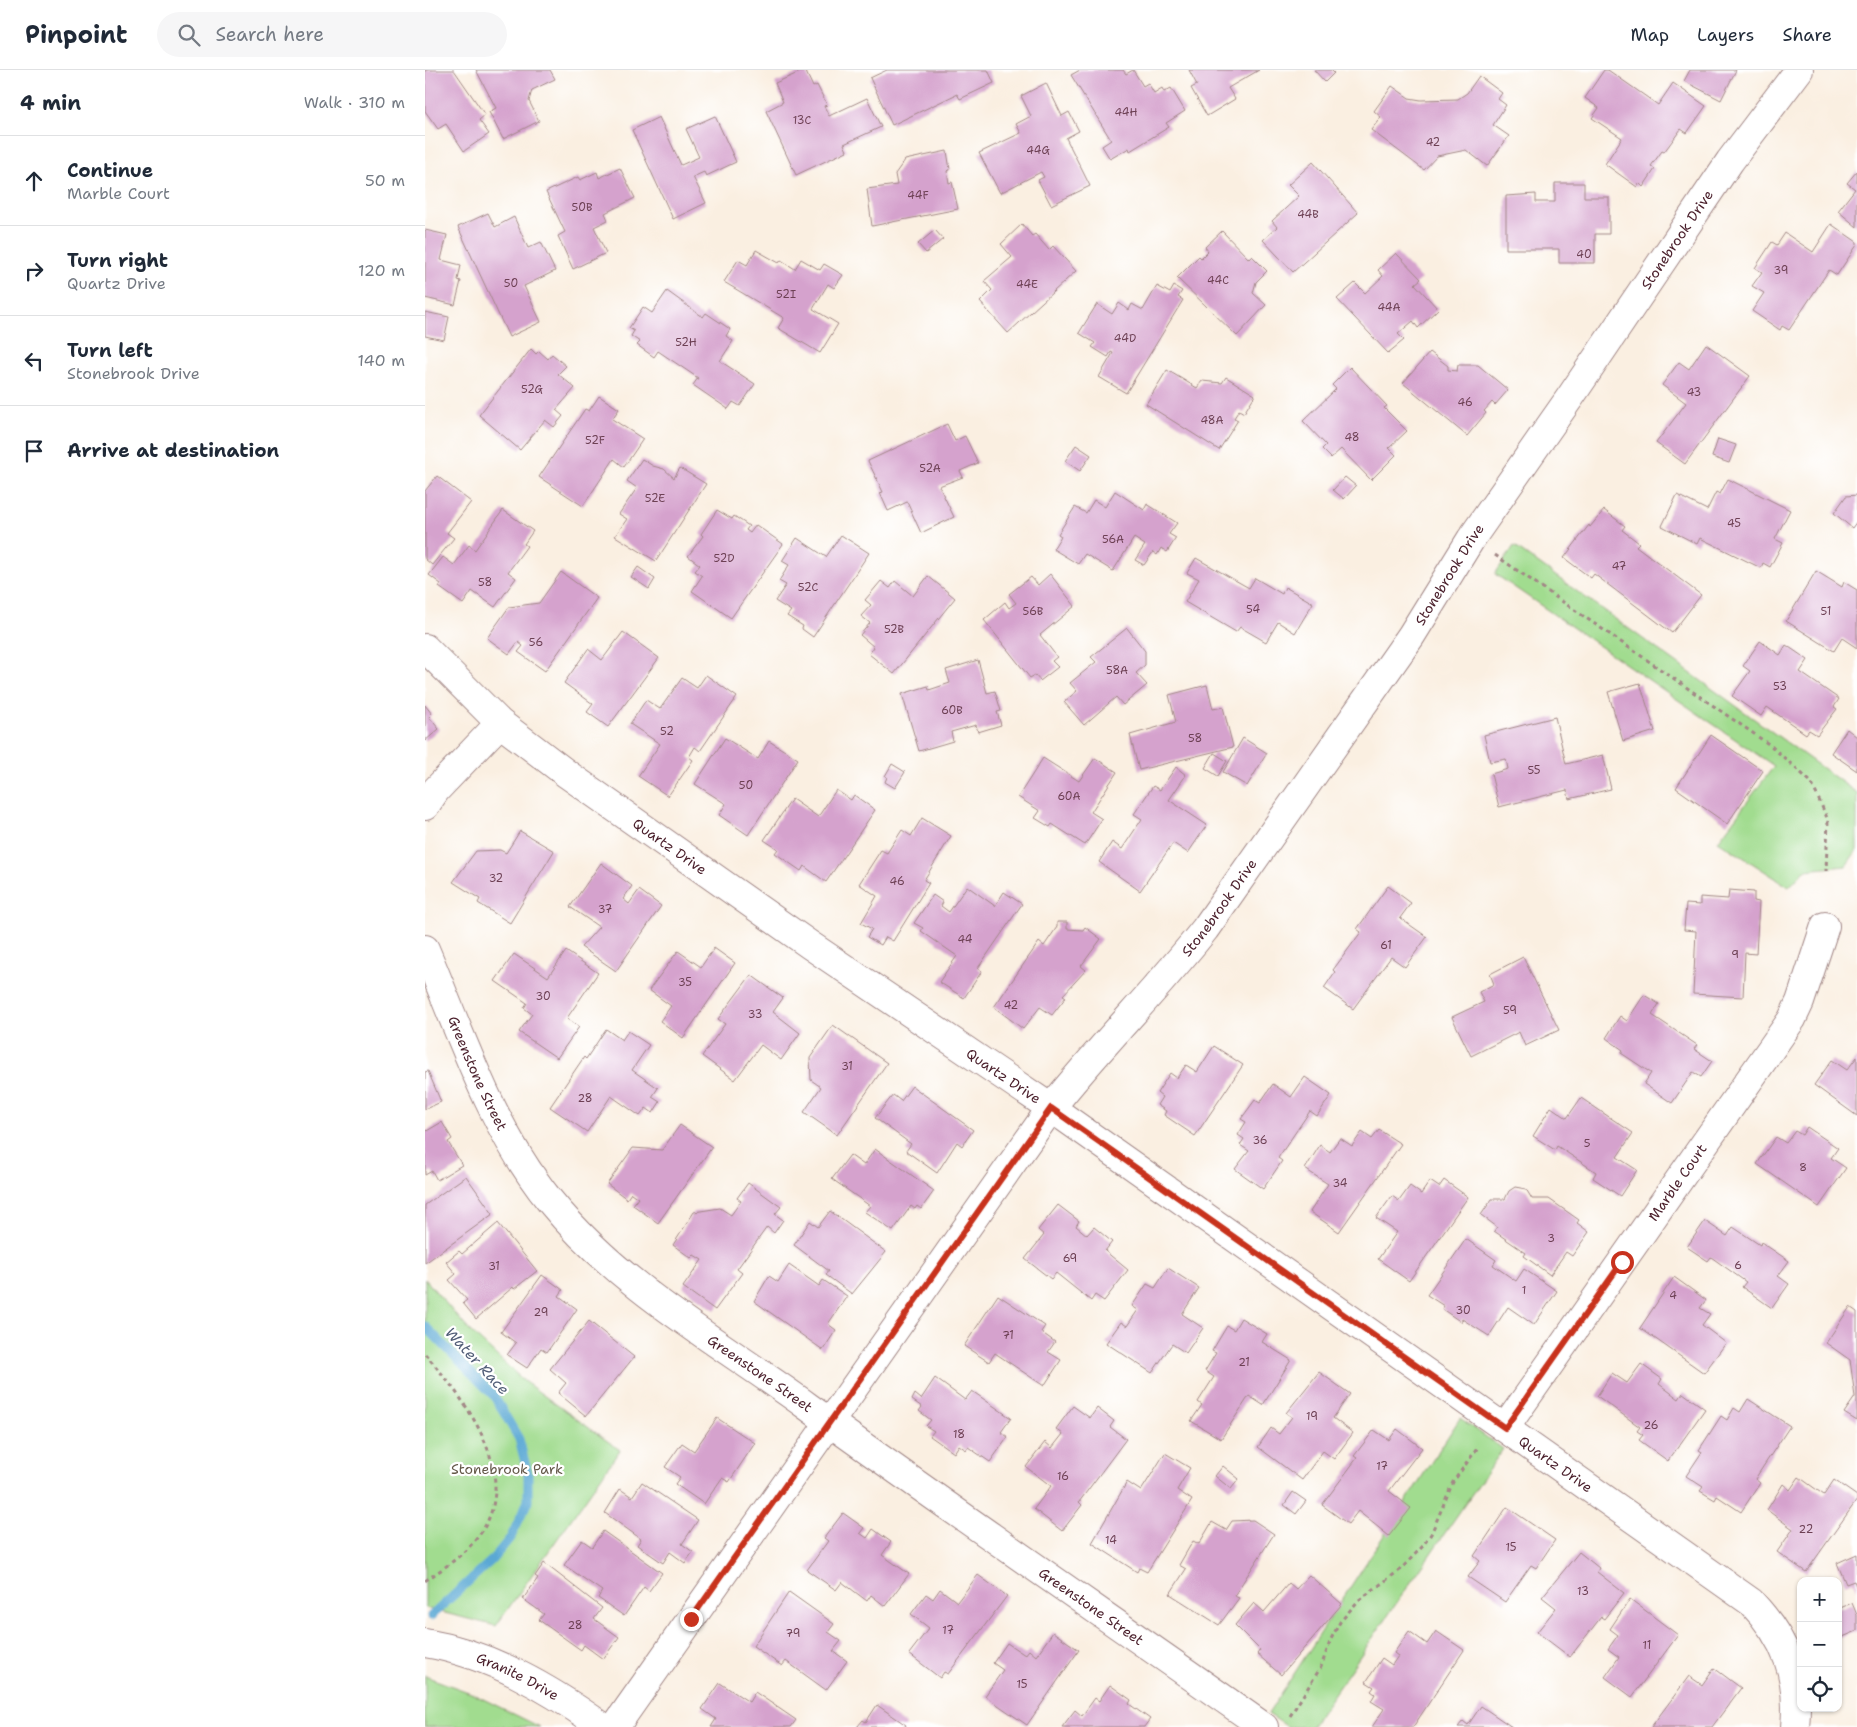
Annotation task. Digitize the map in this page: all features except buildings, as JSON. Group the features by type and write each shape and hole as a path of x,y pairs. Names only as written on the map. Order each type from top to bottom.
{"street":[{"name":"Stonebrook Drive","path":"615,1727 1051,1108 1103,1045 1169,975 1205,930 1411,636 1471,539 1571,396 1730,161 1799,70"},
{"name":"Quartz Drive","path":"425,648 500,723 567,774 809,945 1051,1108 1731,1586 1767,1619 1780,1639 1795,1685 1795,1727"},
{"path":"425,806 436,790 500,723"},
{"name":"Marble Court","path":"1501,1425 1792,1019 1801,1002 1825,926"},
{"name":"Greenstone Street","path":"425,949 501,1126 549,1199 581,1237 642,1290 829,1422 1276,1723"},
{"name":"Granite Drive","path":"425,1643 505,1668 570,1703 603,1727"}],"path":[{"path":"1471,539 1770,745 1811,782 1828,820 1826,871"},
{"path":"425,1354 458,1395 481,1432 491,1461 494,1496 488,1521 472,1545 425,1581"},
{"path":"1276,1723 1321,1667 1331,1639 1340,1622 1359,1600 1400,1570 1422,1547 1431,1534 1453,1482 1501,1425"}],"green space":[{"path":"1514,546 1857,793 1857,850 1846,866 1805,870 1789,887 1718,841 1774,766 1495,574"},
{"name":"Stonebrook Park","path":"425,1279 469,1330 525,1382 620,1450 496,1626 425,1608"},
{"path":"1460,1418 1503,1449 1311,1727 1288,1727 1268,1714"},
{"path":"425,1676 471,1693 540,1727 425,1727"}],"waterway":[{"name":"Water Race","path":"425,1326 494,1396 519,1439 528,1474 528,1501 511,1537 492,1560 431,1616"}],"route":[{"path":"691,1619 1051,1108 1505,1428 1622,1262"}]}
